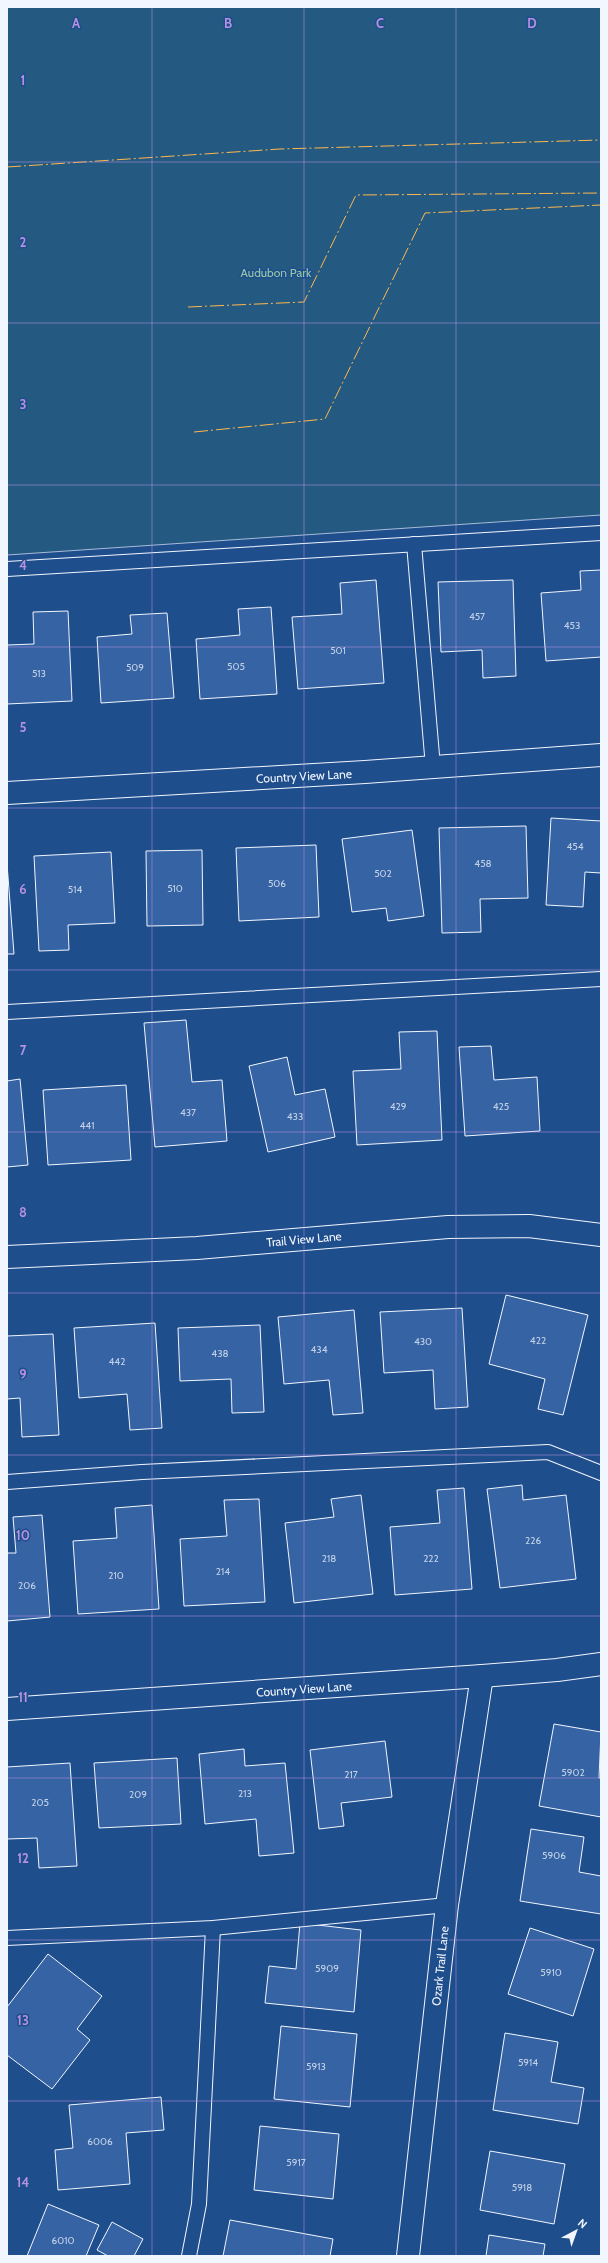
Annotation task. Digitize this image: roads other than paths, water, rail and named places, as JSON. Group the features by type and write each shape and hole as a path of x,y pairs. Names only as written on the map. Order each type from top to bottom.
{"street":[{"name":"Country View Lane","path":"7,793 433,767 601,754"},
{"name":"Trail View Lane","path":"7,1257 197,1248 448,1227 529,1226 601,1235"},
{"name":"Country View Lane","path":"7,1709 482,1676 558,1670 601,1664"},
{"name":"Ozark Trail Lane","path":"408,2256 447,1905 482,1676"}],"lane":[{"path":"7,569 601,532"},
{"path":"414,544 433,767"},
{"path":"7,1012 601,979"},
{"path":"7,1482 142,1472 548,1452 601,1473"},
{"path":"7,1938 213,1928 447,1905"},
{"path":"189,2256 199,2204 213,1928"}],"park label":[{"name":"Audubon Park","path":"276,272"}]}
